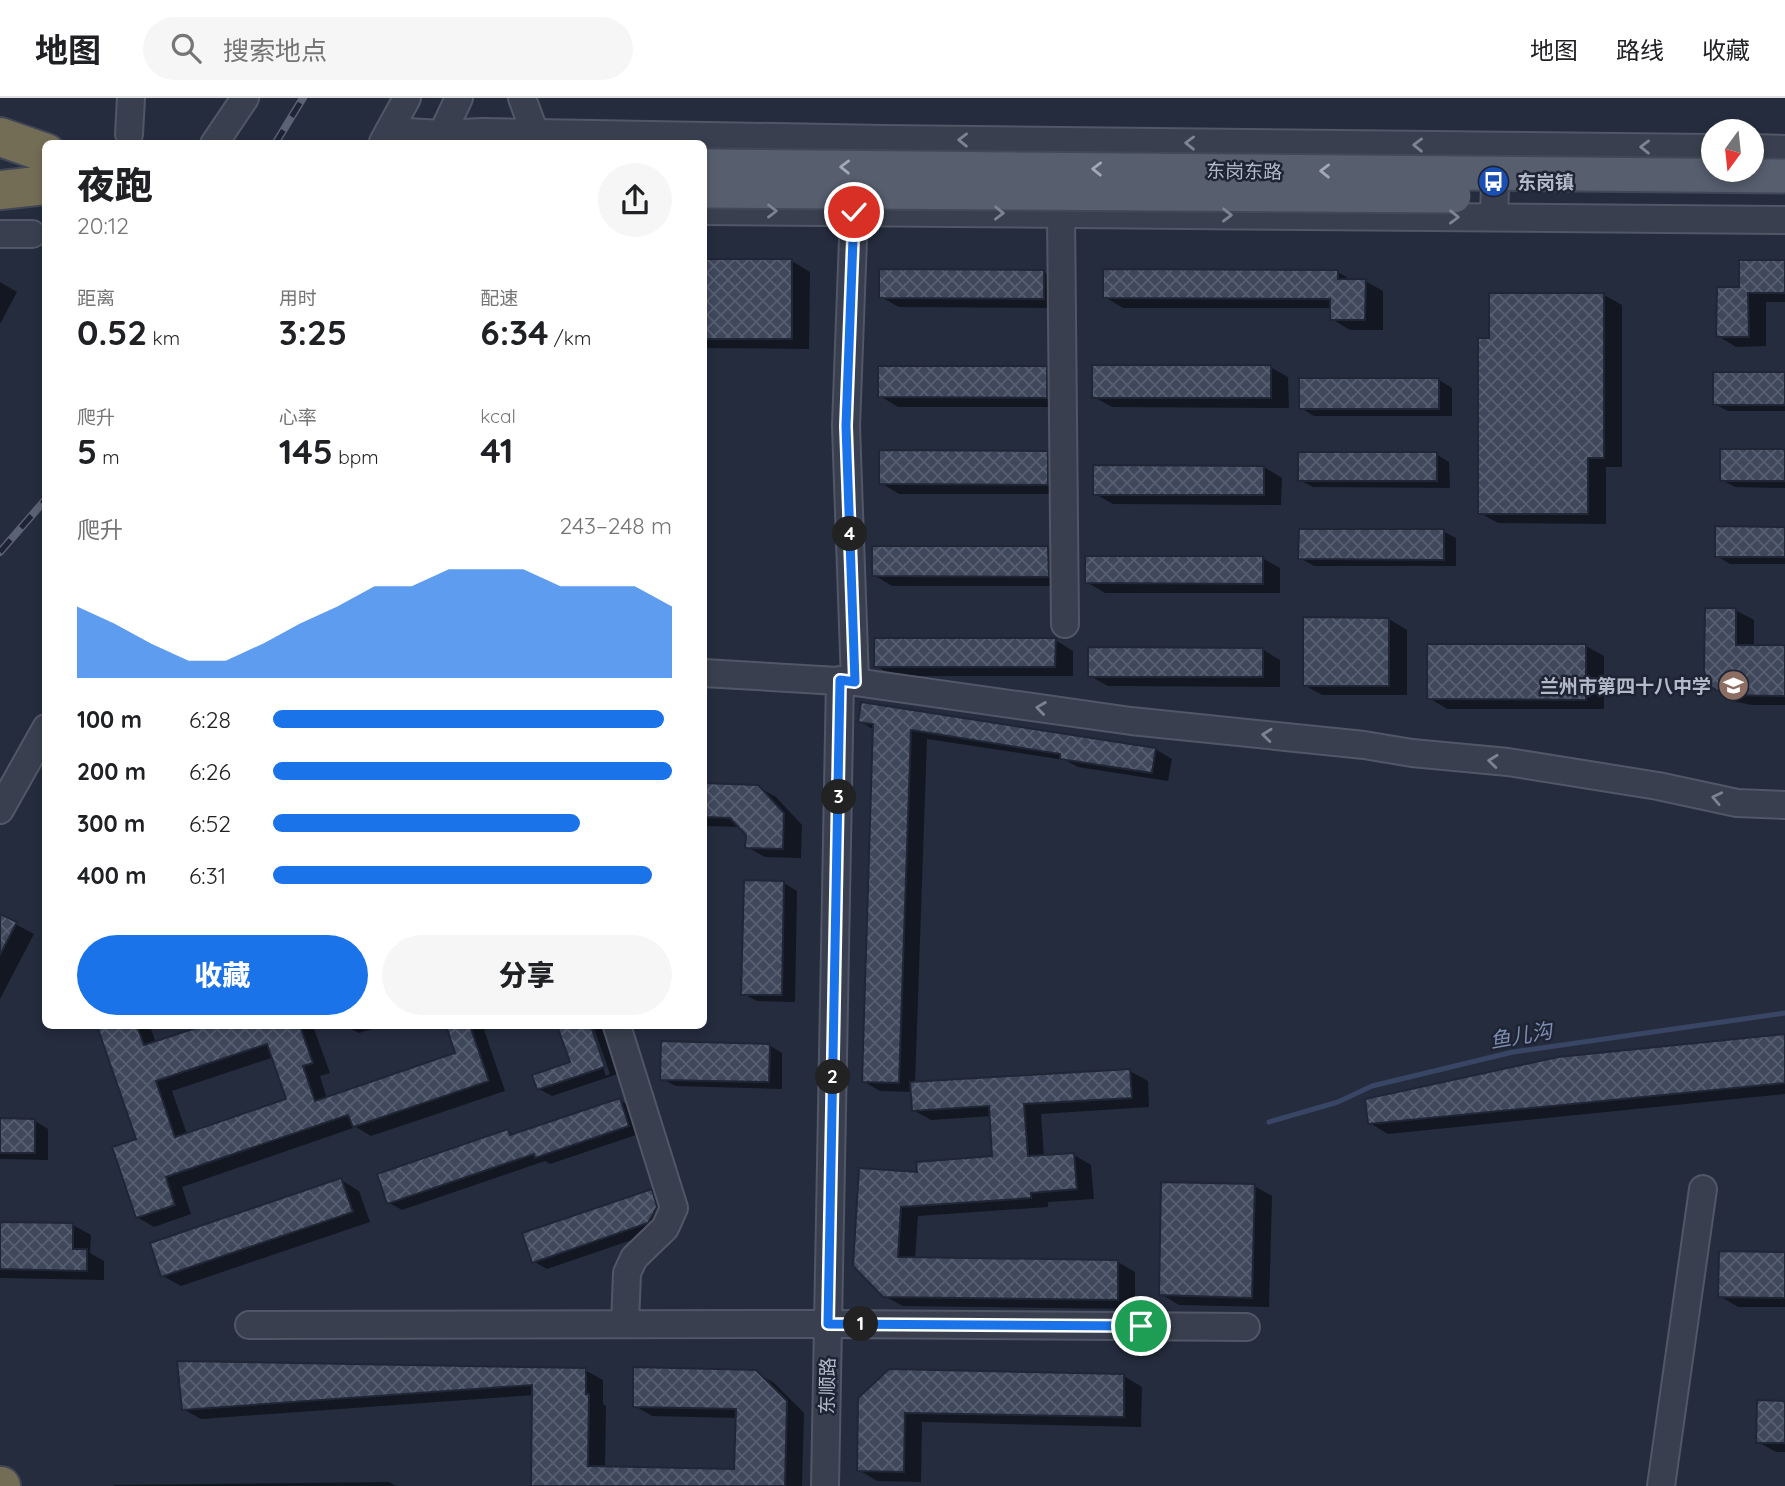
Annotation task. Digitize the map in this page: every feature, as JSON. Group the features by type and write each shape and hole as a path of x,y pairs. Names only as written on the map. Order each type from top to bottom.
{"highway":[{"path":"0,137 42,153"},
{"path":"0,153 42,155"},
{"path":"0,172 42,177"},
{"path":"0,190 42,185"}],"main road":[{"name":"东岗东路","path":"707,166 1785,176"},
{"name":"东岗东路","path":"707,191 1785,198"}],"street":[{"path":"129,134 131,98"},
{"path":"217,140 245,98"},
{"path":"407,98 386,137 438,139 535,133 1701,148"},
{"path":"438,139 459,98"},
{"path":"522,98 535,133"},
{"path":"881,212 885,139"},
{"path":"1494,217 1496,146"},
{"path":"1764,148 1785,149"},
{"path":"707,211 1785,220"},
{"name":"东顺路","path":"825,1486 848,681 846,426 854,212"},
{"path":"1061,214 1065,624"},
{"path":"0,234 32,234"},
{"path":"707,673 848,681 1131,721 1364,744 1508,762 1658,786 1737,803 1785,805"},
{"path":"0,810 42,735"},
{"path":"618,1029 674,1208 665,1228 634,1258 628,1273 625,1324"},
{"path":"1661,1486 1703,1189"},
{"path":"249,1325 828,1324 1246,1327"}],"building":[{"path":"707,259 792,259 792,339 707,339"},
{"path":"1739,260 1785,260 1785,293 1748,293 1749,337 1716,337 1717,287 1739,287"},
{"path":"879,269 1044,270 1044,299 879,298"},
{"path":"1103,269 1338,270 1338,279 1366,279 1365,320 1330,320 1330,299 1103,298"},
{"path":"1489,293 1604,293 1604,458 1588,458 1588,514 1478,514 1478,338 1489,338"},
{"path":"1092,365 1271,365 1271,398 1092,398"},
{"path":"878,366 1047,366 1047,398 878,397"},
{"path":"1713,372 1785,372 1785,405 1713,405"},
{"path":"1299,378 1439,378 1439,409 1299,409"},
{"path":"1720,449 1785,449 1785,481 1720,481"},
{"path":"879,450 1048,451 1048,485 879,484"},
{"path":"1298,452 1437,452 1437,481 1298,481"},
{"path":"1093,465 1264,466 1264,495 1093,495"},
{"path":"1715,526 1785,527 1785,557 1715,557"},
{"path":"1299,529 1444,529 1444,560 1298,559"},
{"path":"872,546 1048,546 1049,577 872,576"},
{"path":"1085,556 1263,556 1263,584 1085,583"},
{"path":"1705,608 1736,608 1736,645 1785,645 1785,696 1725,695 1711,687 1704,672"},
{"path":"1303,617 1389,618 1389,686 1303,686"},
{"path":"874,638 1056,638 1055,667 874,667"},
{"path":"1427,644 1586,644 1586,700 1427,699"},
{"path":"1088,647 1263,648 1263,677 1088,677"},
{"path":"861,702 1156,748 1152,773 1060,759 1060,754 911,730 899,1083 862,1082 873,724 858,722"},
{"path":"707,783 758,785 784,813 783,849 745,848 746,835 730,818 707,817"},
{"path":"744,880 784,881 782,995 741,995"},
{"path":"0,914 17,922 0,955"},
{"path":"98,1029 138,1029 144,1045 193,1029 301,1029 313,1063 303,1066 315,1101 455,1053 447,1029 471,1029 489,1081 353,1127 348,1115 166,1177 175,1205 136,1218 112,1147 136,1139","holes":["267,1044 286,1099 175,1137 156,1081"]},
{"path":"558,1029 592,1029 605,1067 537,1090 532,1075 570,1062"},
{"path":"1785,1034 1785,1083 1368,1124 1365,1099 1558,1057"},
{"path":"661,1041 770,1044 769,1082 660,1080"},
{"path":"1130,1069 1132,1098 1024,1104 1028,1156 1074,1153 1077,1189 1031,1193 1031,1198 901,1207 898,1257 1118,1260 1118,1300 883,1297 853,1266 859,1168 917,1172 916,1162 992,1156 989,1106 912,1111 910,1082"},
{"path":"620,1098 629,1126 535,1158 534,1154 387,1204 377,1174 508,1129 510,1135"},
{"path":"0,1118 35,1119 35,1153 0,1153"},
{"path":"341,1178 353,1212 161,1277 150,1243"},
{"path":"1161,1182 1255,1184 1252,1298 1159,1295"},
{"path":"652,1189 657,1207 648,1223 532,1263 522,1233"},
{"path":"0,1222 73,1223 73,1249 87,1249 87,1271 0,1269"},
{"path":"1719,1251 1785,1252 1785,1298 1718,1297"},
{"path":"177,1361 586,1368 586,1394 589,1394 588,1466 734,1469 736,1409 633,1407 633,1367 756,1370 787,1401 785,1486 531,1486 532,1385 182,1410"},
{"path":"889,1369 1124,1374 1124,1417 905,1413 904,1472 857,1471 858,1398"},
{"path":"1757,1400 1785,1401 1785,1443 1756,1443"}],"waterway":[{"name":"鱼儿沟","path":"1269,1122 1338,1102 1372,1086 1513,1052 1785,1013"}],"railway":[{"path":"277,140 303,98"},
{"path":"0,552 42,504"}],"place":[{"name":"东岗镇","path":"1494,182"},
{"name":"兰州市第四十八中学","path":"1734,686"}],"route":[{"path":"854,212 846,426 855,682 840,680 828,1324 1141,1326"}]}
